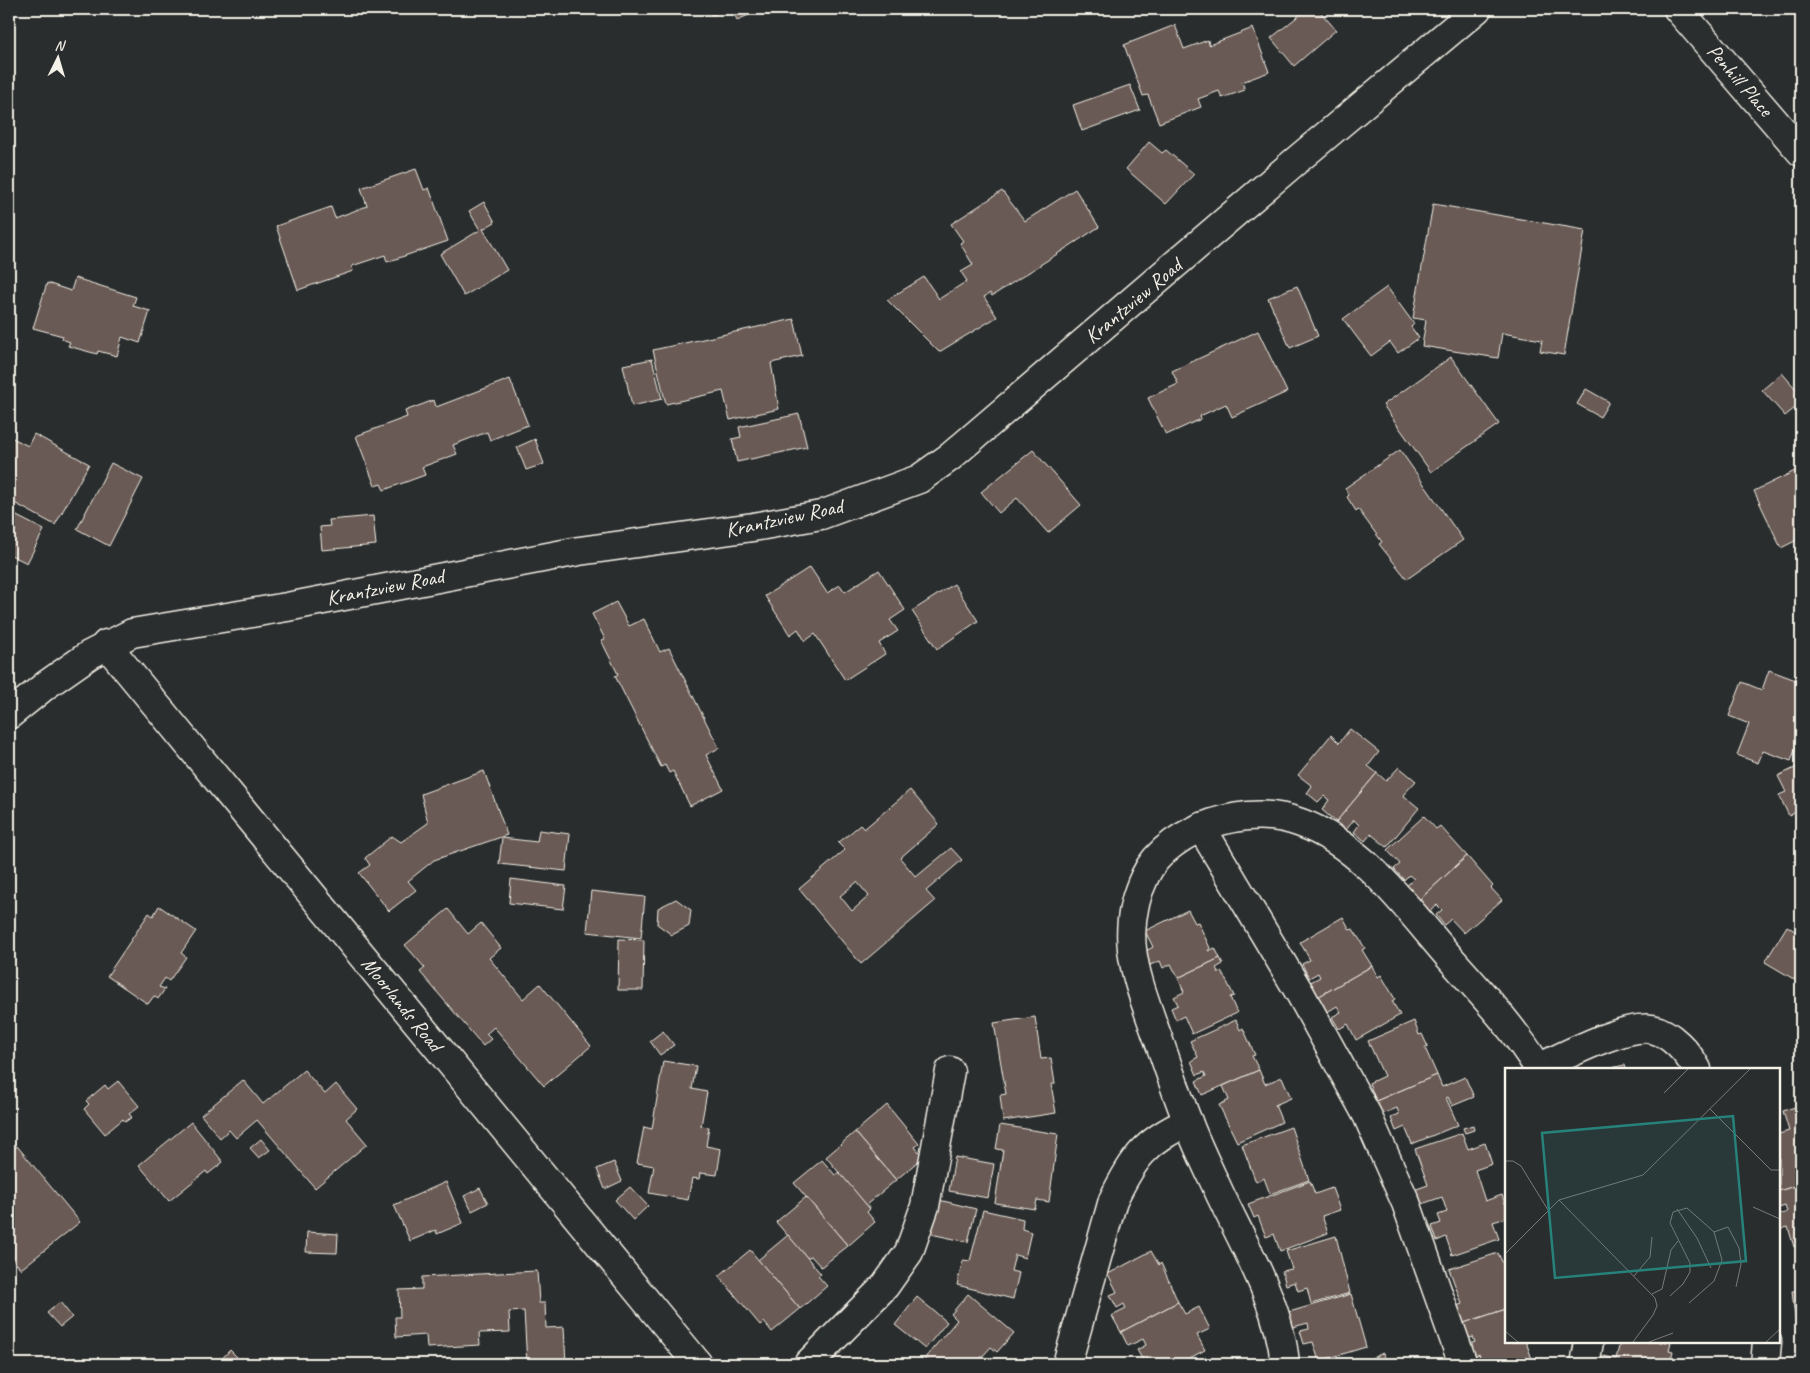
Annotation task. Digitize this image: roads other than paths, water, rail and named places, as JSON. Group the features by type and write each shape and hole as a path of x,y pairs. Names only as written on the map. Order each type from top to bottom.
{"street":[{"name":"Krantzview Road","path":"9,715 46,685 106,644 132,633 287,607 579,551 753,527 821,515 919,479 950,457 1291,165 1477,9"},
{"name":"Penhill Place","path":"1678,9 1801,152"},
{"name":"Moorlands Road","path":"106,644 698,1364"},
{"path":"1285,1364 1283,1341 1266,1294 1188,1122 1138,981 1130,946 1134,911 1145,876 1163,850 1201,827 1234,817 1267,815 1301,823 1338,842 1379,877 1512,1029 1537,1068"},
{"path":"1201,827 1301,996 1367,1115 1406,1203 1463,1364"},
{"path":"1540,1068 1626,1031 1651,1029 1669,1036 1691,1058 1696,1068"},
{"path":"808,1364 885,1286 909,1252 924,1206 950,1071"},
{"path":"1067,1364 1112,1200 1143,1149 1165,1132 1188,1122"},
{"path":"1585,1364 1589,1343"},
{"path":"1765,1364 1767,1343"}]}
